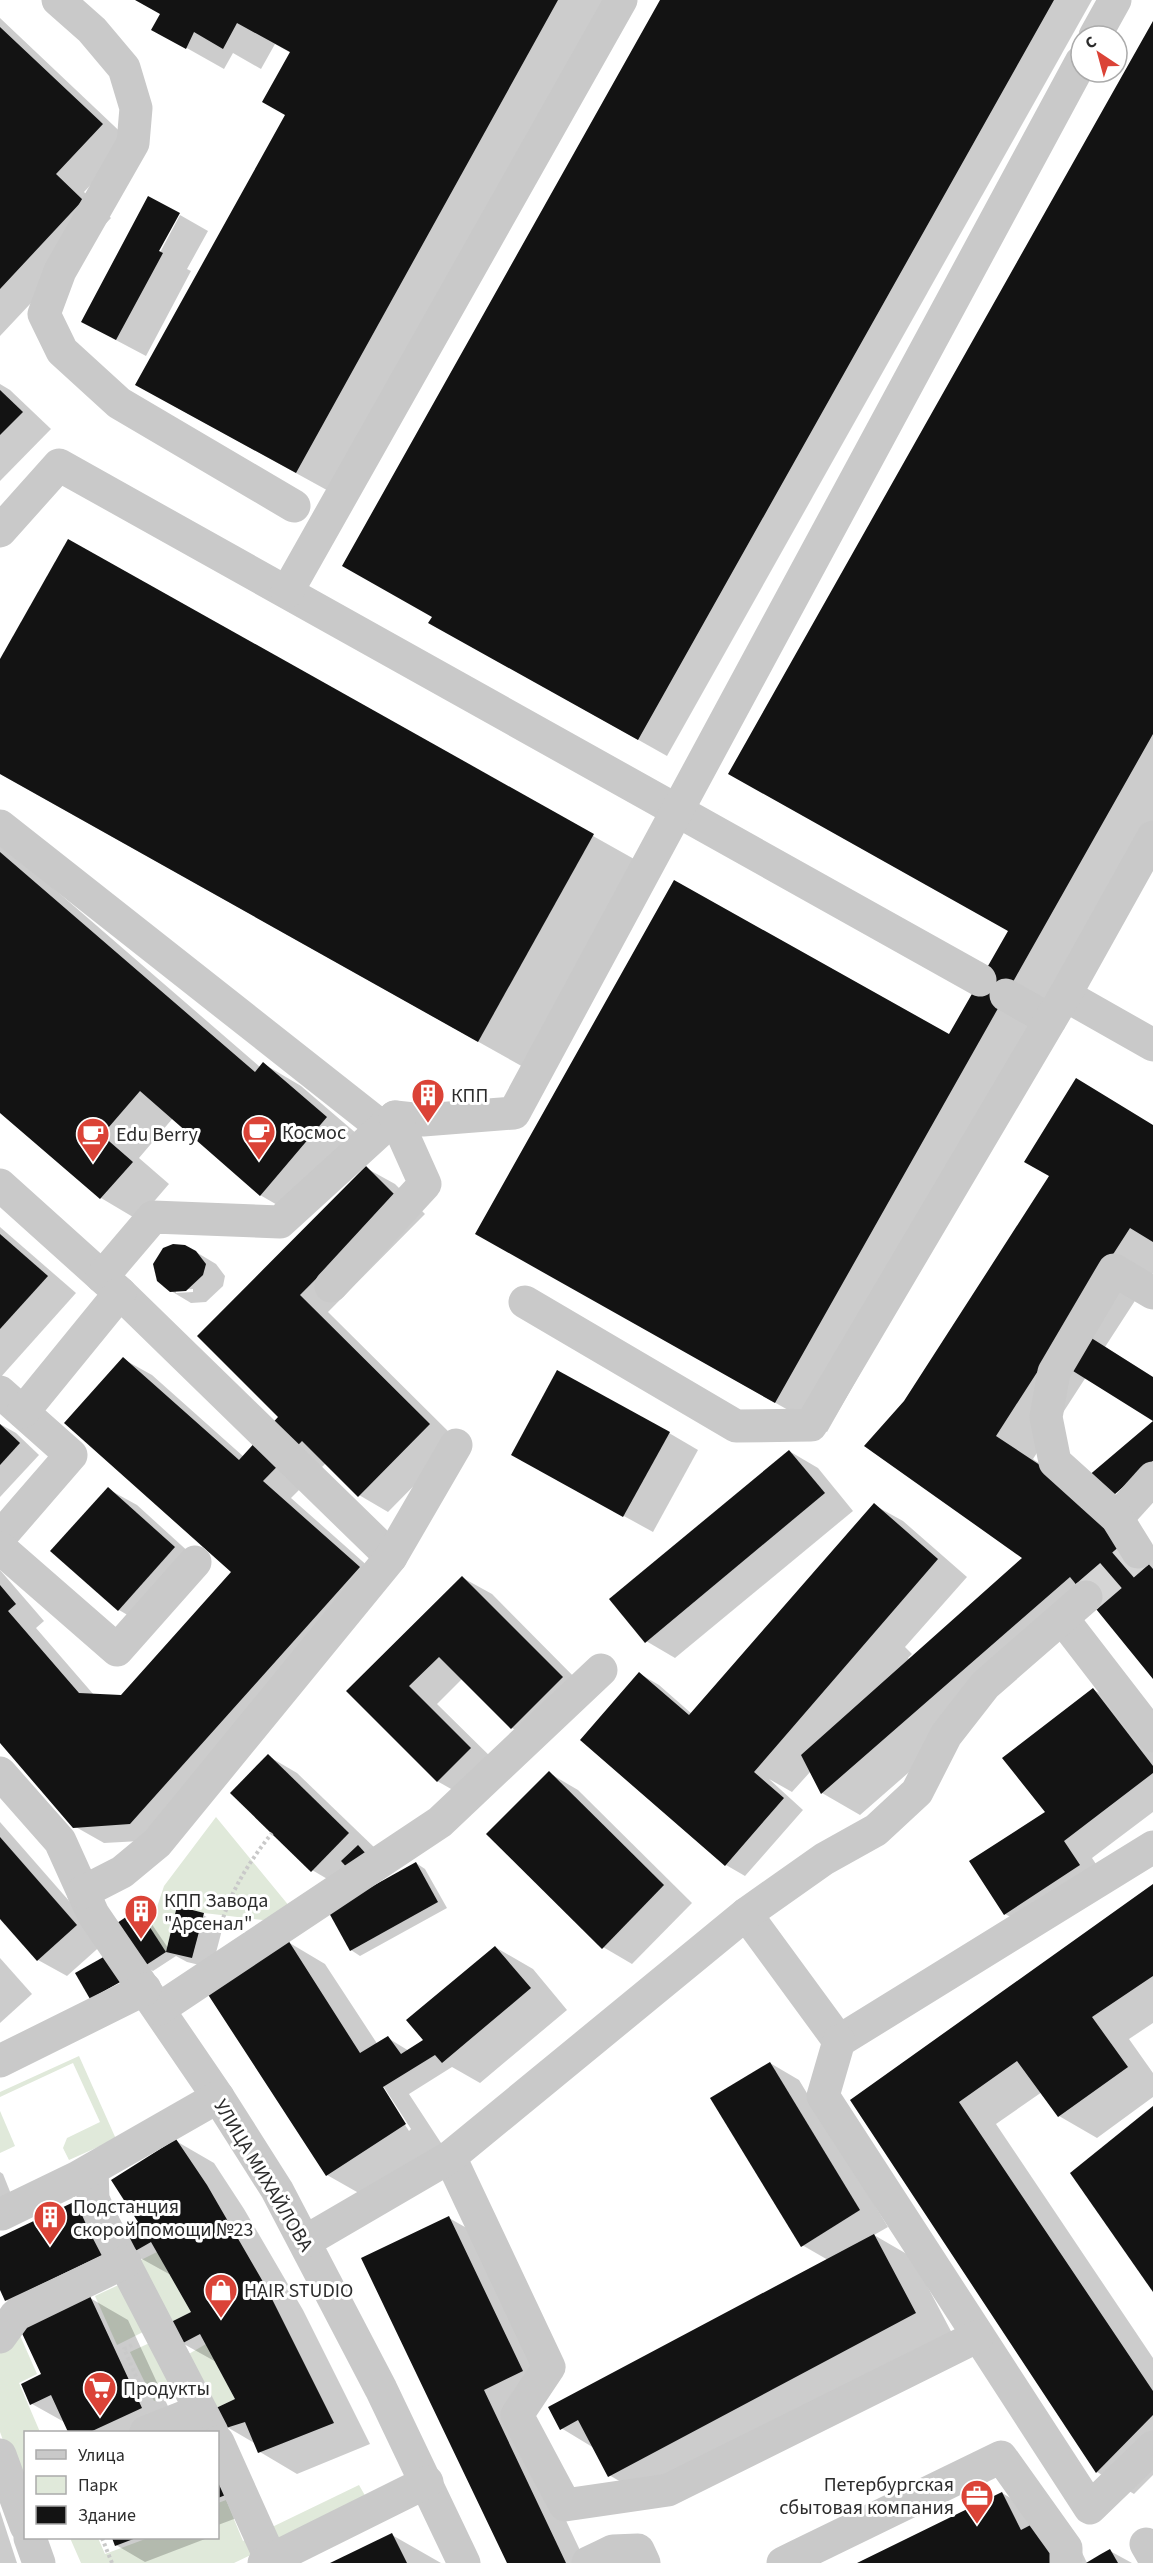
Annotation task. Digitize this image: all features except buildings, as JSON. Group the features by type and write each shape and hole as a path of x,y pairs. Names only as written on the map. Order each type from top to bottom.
{"street":[{"path":"58,0 92,30 123,68 136,108 133,143 60,271 44,314 62,351 119,403 294,506"},
{"path":"287,592 621,0"},
{"path":"1102,24 1115,0"},
{"path":"0,1537 71,1455 11,1402 111,1285 153,1217 280,1222 389,1123 514,1113 1069,84"},
{"path":"0,531 59,465 993,987 1058,1007 1153,1046"},
{"path":"0,826 389,1123 424,1184 331,1287"},
{"path":"525,1302 736,1426 811,1425 1058,1007 1153,837"},
{"path":"0,1185 111,1285 391,1557"},
{"path":"1138,1552 1117,1518 1055,1462 1046,1417 1054,1372 1114,1270 1153,1293"},
{"path":"83,1892 122,1872 157,1843 391,1557 456,1445"},
{"path":"1117,1518 1153,1478"},
{"path":"0,1548 117,1650 195,1562"},
{"path":"306,2241 450,2157 746,1914 824,1859 876,1830 917,1792 946,1735 985,1685 1086,1597"},
{"path":"1062,1618 1153,1736"},
{"path":"0,2061 152,1999 440,1822 601,1671"},
{"name":"УЛИЦА МИХАЙЛОВА","path":"0,1773 60,1841 93,1914 218,2097 278,2190 427,2482 464,2563"},
{"path":"1153,1847 839,2041 823,2096 1090,2508 1153,2447"},
{"path":"746,1914 839,2041"},
{"path":"2,2214 92,2170 218,2097"},
{"path":"450,2157 549,2367 517,2415 565,2505 669,2490 978,2336"},
{"path":"92,2170 93,2199 206,2422 157,2431"},
{"path":"0,2337 16,2316 124,2262"},
{"path":"219,2444 267,2561 427,2482"},
{"path":"0,2455 24,2520"},
{"path":"783,2563 1000,2457 1066,2548 1066,2563"},
{"path":"588,2563 613,2551 638,2550 644,2563"}],"path":[{"path":"223,1916 246,1867 272,1833"},
{"path":"102,2539 112,2563"}],"green space":[{"path":"216,1817 290,1907 271,1921 204,1913 177,1906 166,1952 150,1928 164,1886"},
{"path":"79,2056 116,2139 69,2160 63,2148 67,2138 100,2122 73,2063 0,2097 0,2092"},
{"path":"0,2111 15,2146 0,2153"},
{"path":"157,2252 191,2312 169,2323 135,2263"},
{"path":"125,2282 149,2329 117,2345 95,2296"},
{"path":"18,2331 37,2374 19,2383 40,2431 24,2431 24,2497 0,2432 0,2353"},
{"path":"156,2340 181,2389 154,2401 130,2352"},
{"path":"206,2344 235,2399 216,2408 187,2355"},
{"path":"359,2485 367,2499 234,2563 81,2563 70,2539 98,2539 105,2554 145,2539 219,2539 219,2503 226,2500 243,2541"}],"tunnel":[{"path":"1086,1597 1138,1552"}],"place":[{"name":"КПП","path":"428,1124"},
{"name":"Космос","path":"259,1161"},
{"name":"Edu Berry","path":"93,1163"},
{"name":"КПП Завода \"Арсенал\"","path":"141,1940"},
{"name":"Подстанция скорой помощи №23","path":"50,2246"},
{"name":"HAIR STUDIO","path":"221,2319"},
{"name":"Продукты","path":"100,2417"},
{"name":"Петербургская сбытовая компания","path":"977,2525"}]}
